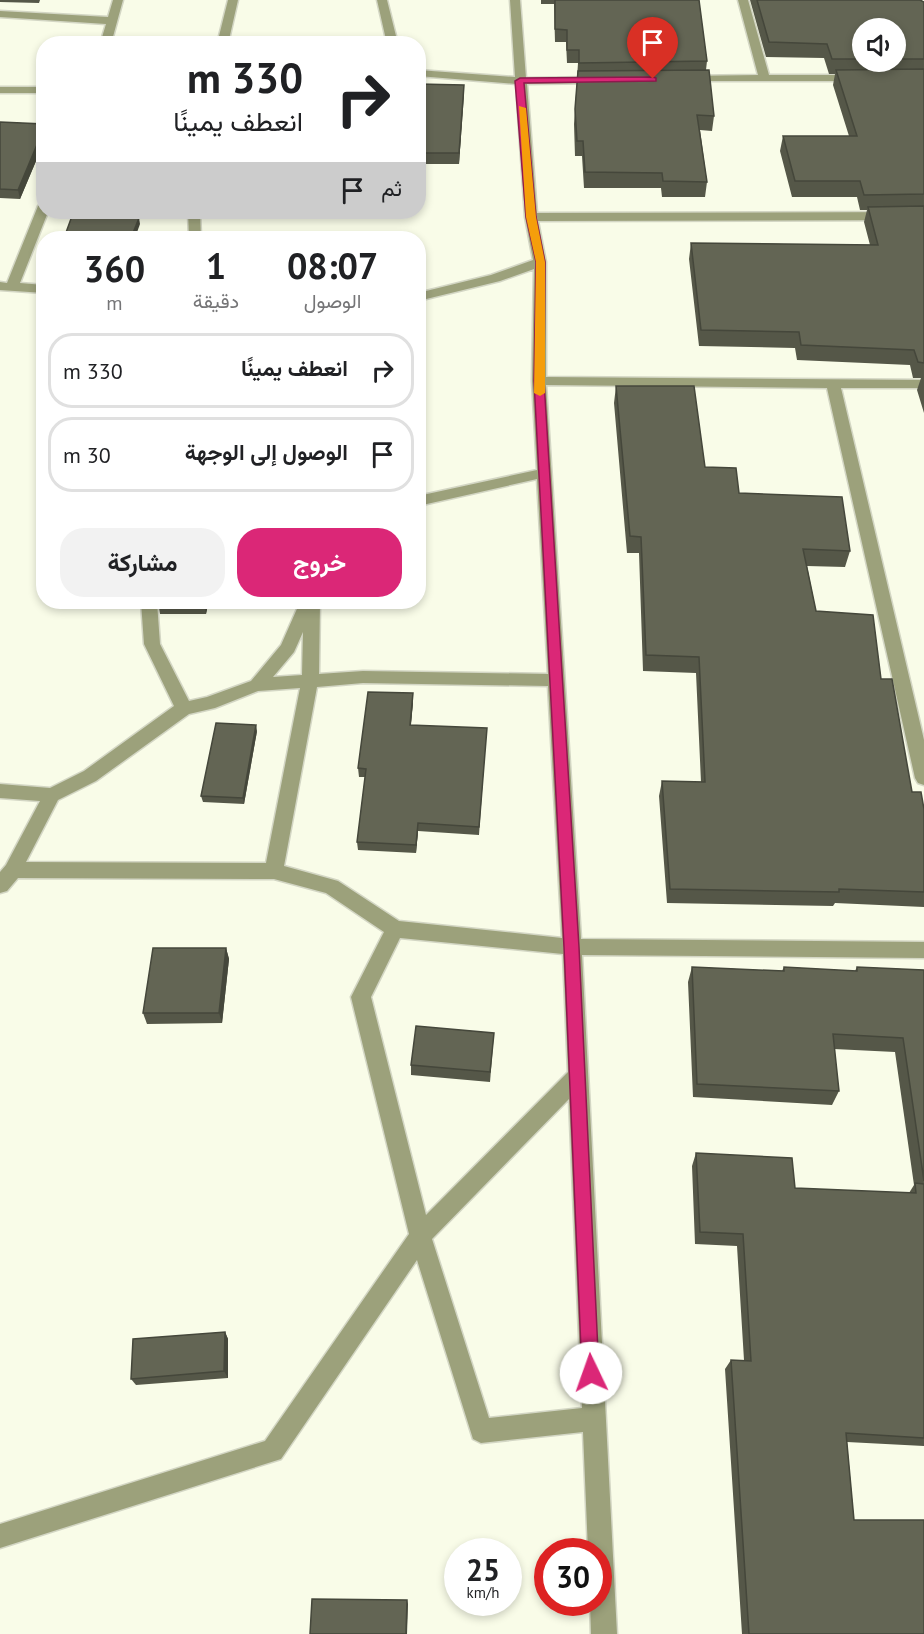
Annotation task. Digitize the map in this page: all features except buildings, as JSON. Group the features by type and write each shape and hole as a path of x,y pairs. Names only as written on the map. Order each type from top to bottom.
{"street":[{"path":"108,36 118,0"},
{"path":"224,36 233,0"},
{"path":"382,0 391,36"},
{"path":"515,0 531,217 540,262 539,381 572,947 604,1634"},
{"path":"743,0 764,78"},
{"path":"0,14 113,21"},
{"path":"426,74 520,81 613,80"},
{"path":"671,79 867,78"},
{"path":"0,90 36,90"},
{"path":"531,217 924,216"},
{"path":"36,289 6,287 38,219"},
{"path":"426,295 495,278 540,262"},
{"path":"539,381 924,384"},
{"path":"833,383 924,778"},
{"path":"426,499 544,473"},
{"path":"150,609 152,644 184,708"},
{"path":"257,685 288,648 307,609"},
{"path":"274,871 310,681 310,609"},
{"path":"0,791 52,795 90,776 184,708 209,703 257,685 363,677 556,680"},
{"path":"0,885 13,870 52,795"},
{"path":"13,870 274,871 331,886 395,929 572,947 924,950"},
{"path":"395,929 361,997 420,1236 481,1431 593,1419"},
{"path":"0,1536 273,1452 420,1236 577,1076"}],"slow traffic":[{"path":"522,108 531,217 540,262 540,393"}],"route":[{"path":"591,1373 572,947 539,381 540,262 531,217 520,81 653,79"}]}
